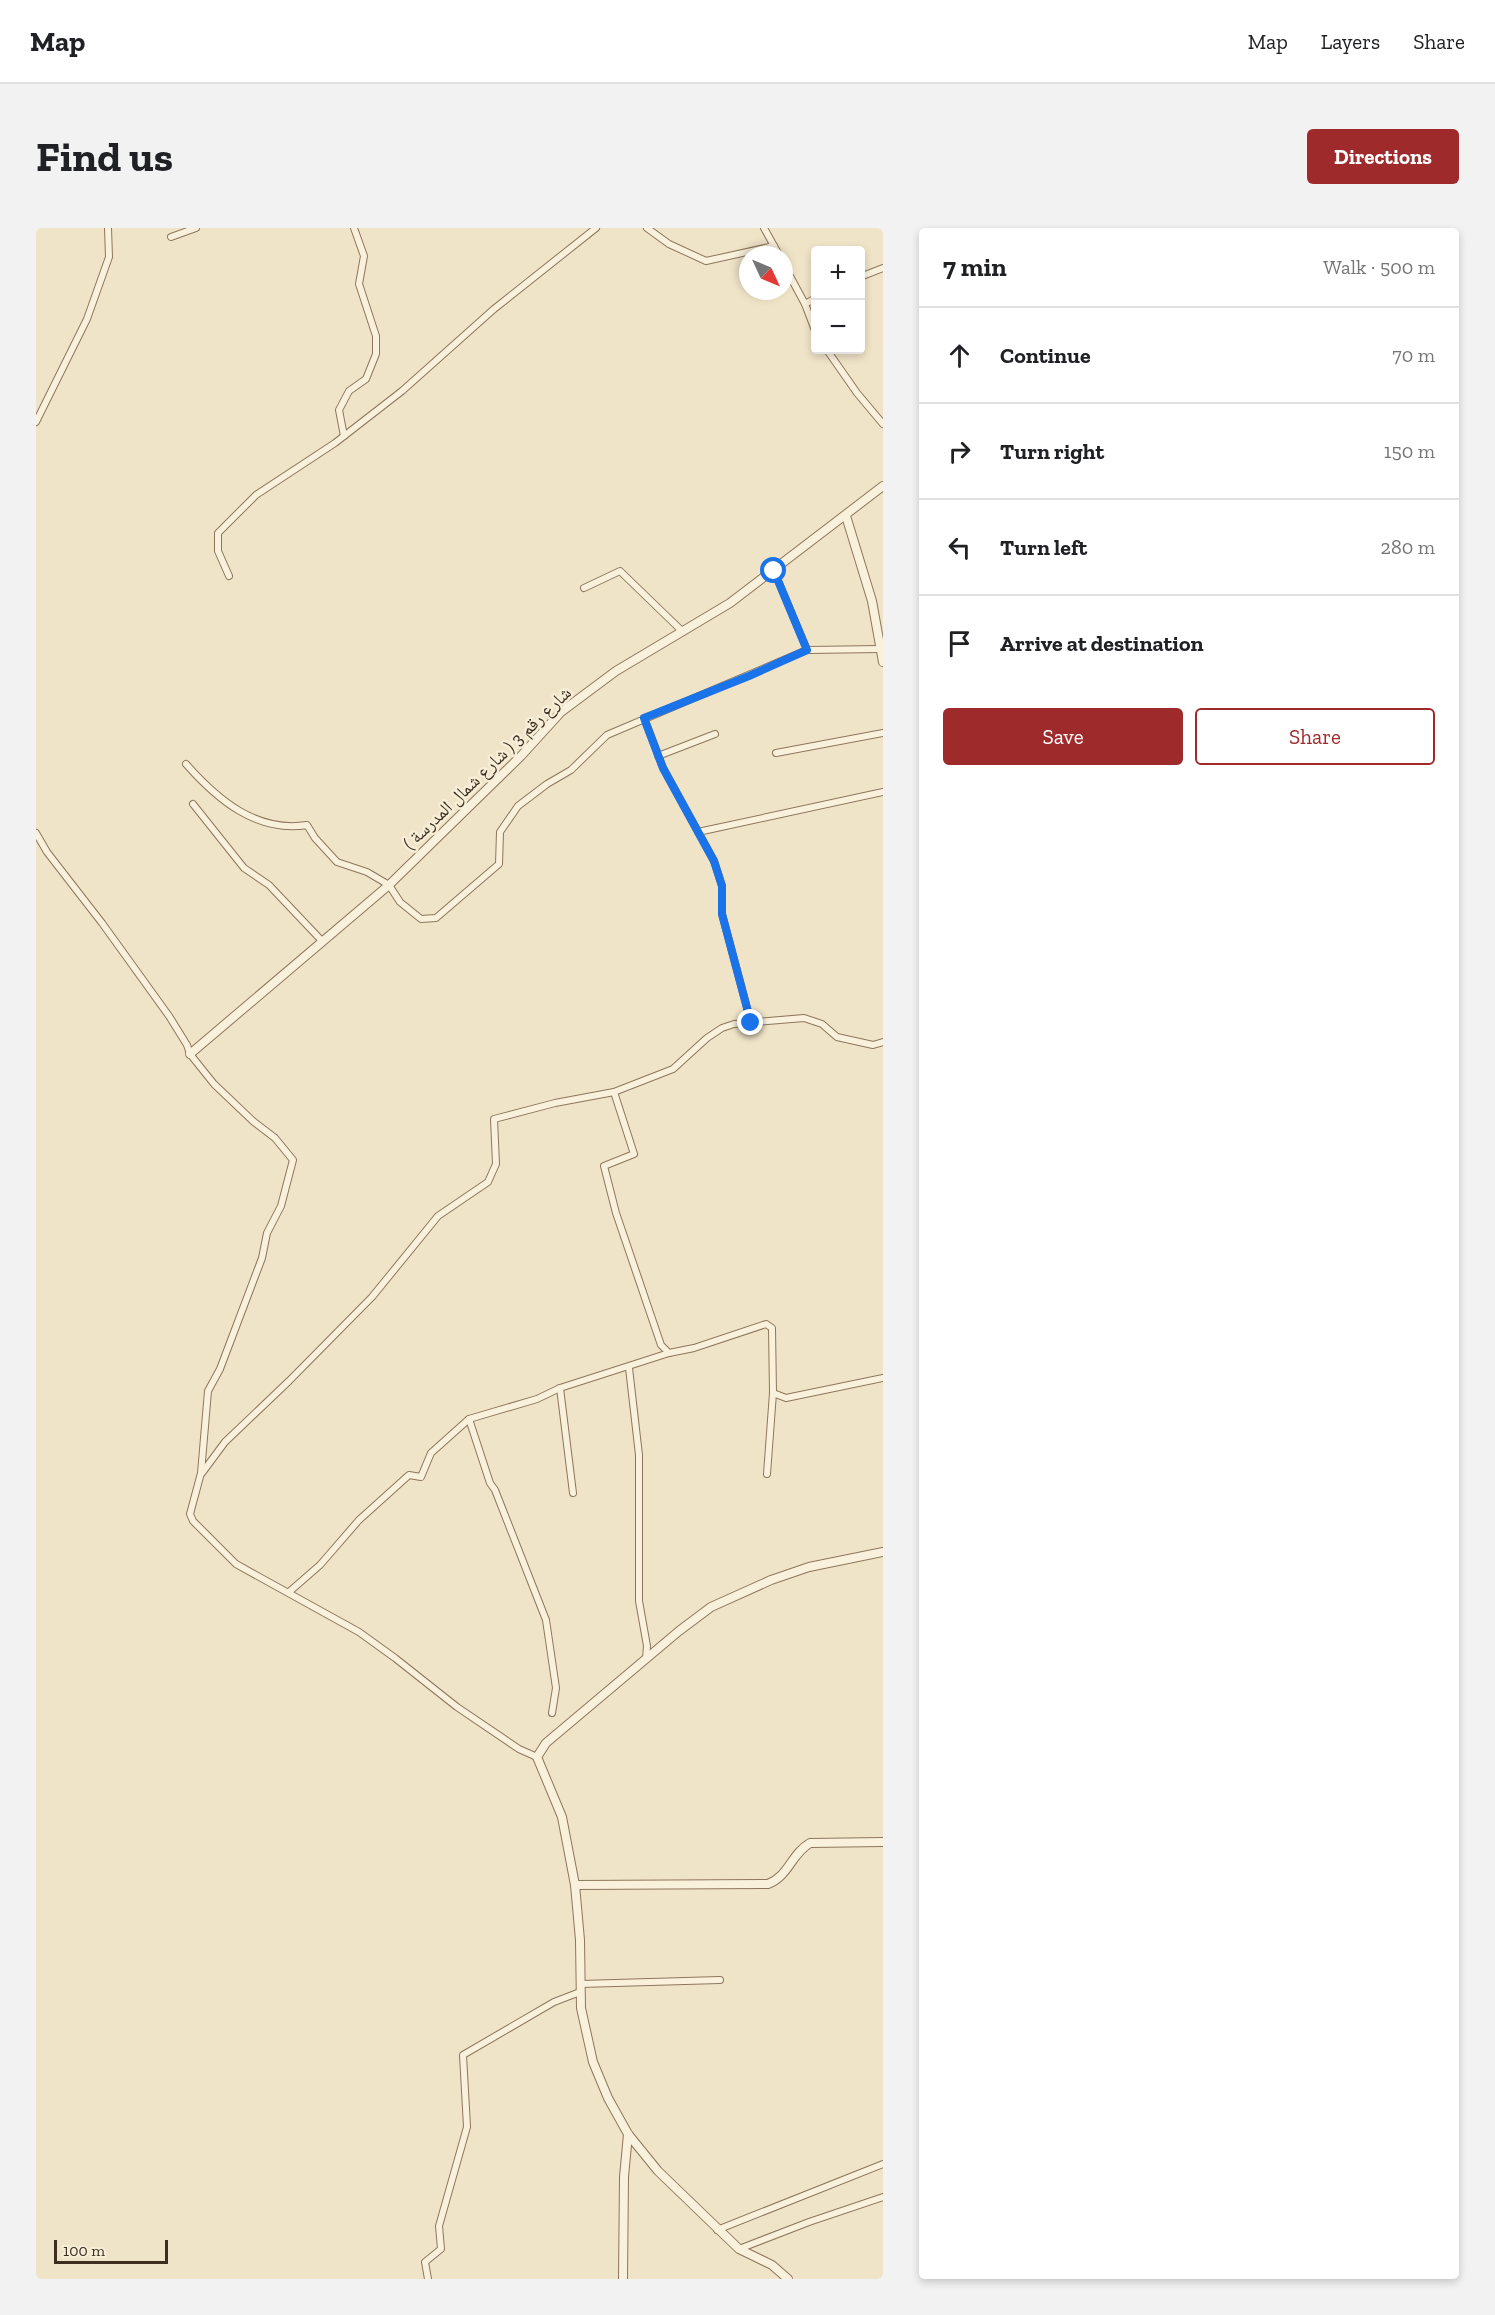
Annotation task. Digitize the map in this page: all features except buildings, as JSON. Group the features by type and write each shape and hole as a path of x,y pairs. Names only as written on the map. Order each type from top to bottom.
{"street":[{"path":"36,422 87,319 109,257 108,228"},
{"path":"171,237 195,228"},
{"path":"344,436 339,410 349,391 366,379 376,354 376,336 359,284 364,256 354,228"},
{"path":"230,576 219,551 218,533 256,495 344,436 402,391 494,309 596,228"},
{"path":"647,228 669,244 706,261 739,254"},
{"path":"764,228 774,246"},
{"path":"865,275 883,268"},
{"path":"793,282 811,320"},
{"path":"805,304 812,300"},
{"path":"830,354 883,424"},
{"name":"شارع رقم 3 ( شارع شمال المدرسة )","path":"190,1054 389,885 521,756 561,712 616,671 730,603 883,486"},
{"path":"846,516 872,601 883,662"},
{"path":"584,588 620,571 683,632"},
{"path":"774,571 807,650"},
{"path":"186,764 206,786 241,812 278,825 307,825 337,862 367,872 389,885 400,902 421,920 436,918 499,864 500,832 518,806 547,784 571,770 607,735 807,650 880,649"},
{"path":"644,718 658,756 714,861 722,886 722,914 751,1023"},
{"path":"776,753 883,733"},
{"path":"658,756 715,734"},
{"path":"698,832 883,792"},
{"path":"193,804 244,868 269,885 322,940"},
{"path":"36,833 47,852 102,922 169,1016 190,1054 214,1084 275,1138 293,1160 281,1206 267,1233 262,1258 220,1369 208,1391 201,1473 190,1514 193,1521 236,1564 359,1632 457,1707 510,1743 537,1757 562,1817 575,1885 584,2024 593,2062 608,2098 628,2134 658,2171 739,2249 772,2265 789,2279"},
{"path":"201,1473 225,1442 372,1298 438,1216 471,1196 488,1182 496,1164 494,1119 555,1103 614,1092 673,1069 706,1038 734,1024 804,1018 822,1024 837,1037 873,1044 883,1042"},
{"path":"614,1092 634,1155 604,1166 619,1222 657,1334 661,1345 669,1353"},
{"path":"290,1592 320,1565 359,1520 409,1475 421,1477 431,1453 469,1419 537,1399 560,1388 629,1368 669,1353 694,1348 766,1324 772,1328 773,1393 767,1474"},
{"path":"629,1368 639,1455 639,1601 647,1646 645,1659"},
{"path":"773,1393 786,1398 883,1378"},
{"path":"560,1388 573,1493"},
{"path":"469,1419 490,1483 546,1620 555,1688 552,1713"},
{"path":"537,1757 546,1743 645,1659 711,1607 771,1580 809,1567 883,1552"},
{"path":"575,1885 768,1884 780,1879 800,1849 810,1843 883,1842"},
{"path":"428,2279 425,2262 441,2249 439,2226 467,2127 463,2055 580,1988 720,1980"},
{"path":"624,2279 624,2177 628,2134"},
{"path":"717,2230 883,2164"},
{"path":"739,2249 883,2197"}],"route":[{"path":"751,1023 722,914 722,886 714,861 663,768 644,718 807,650 774,571"}]}
